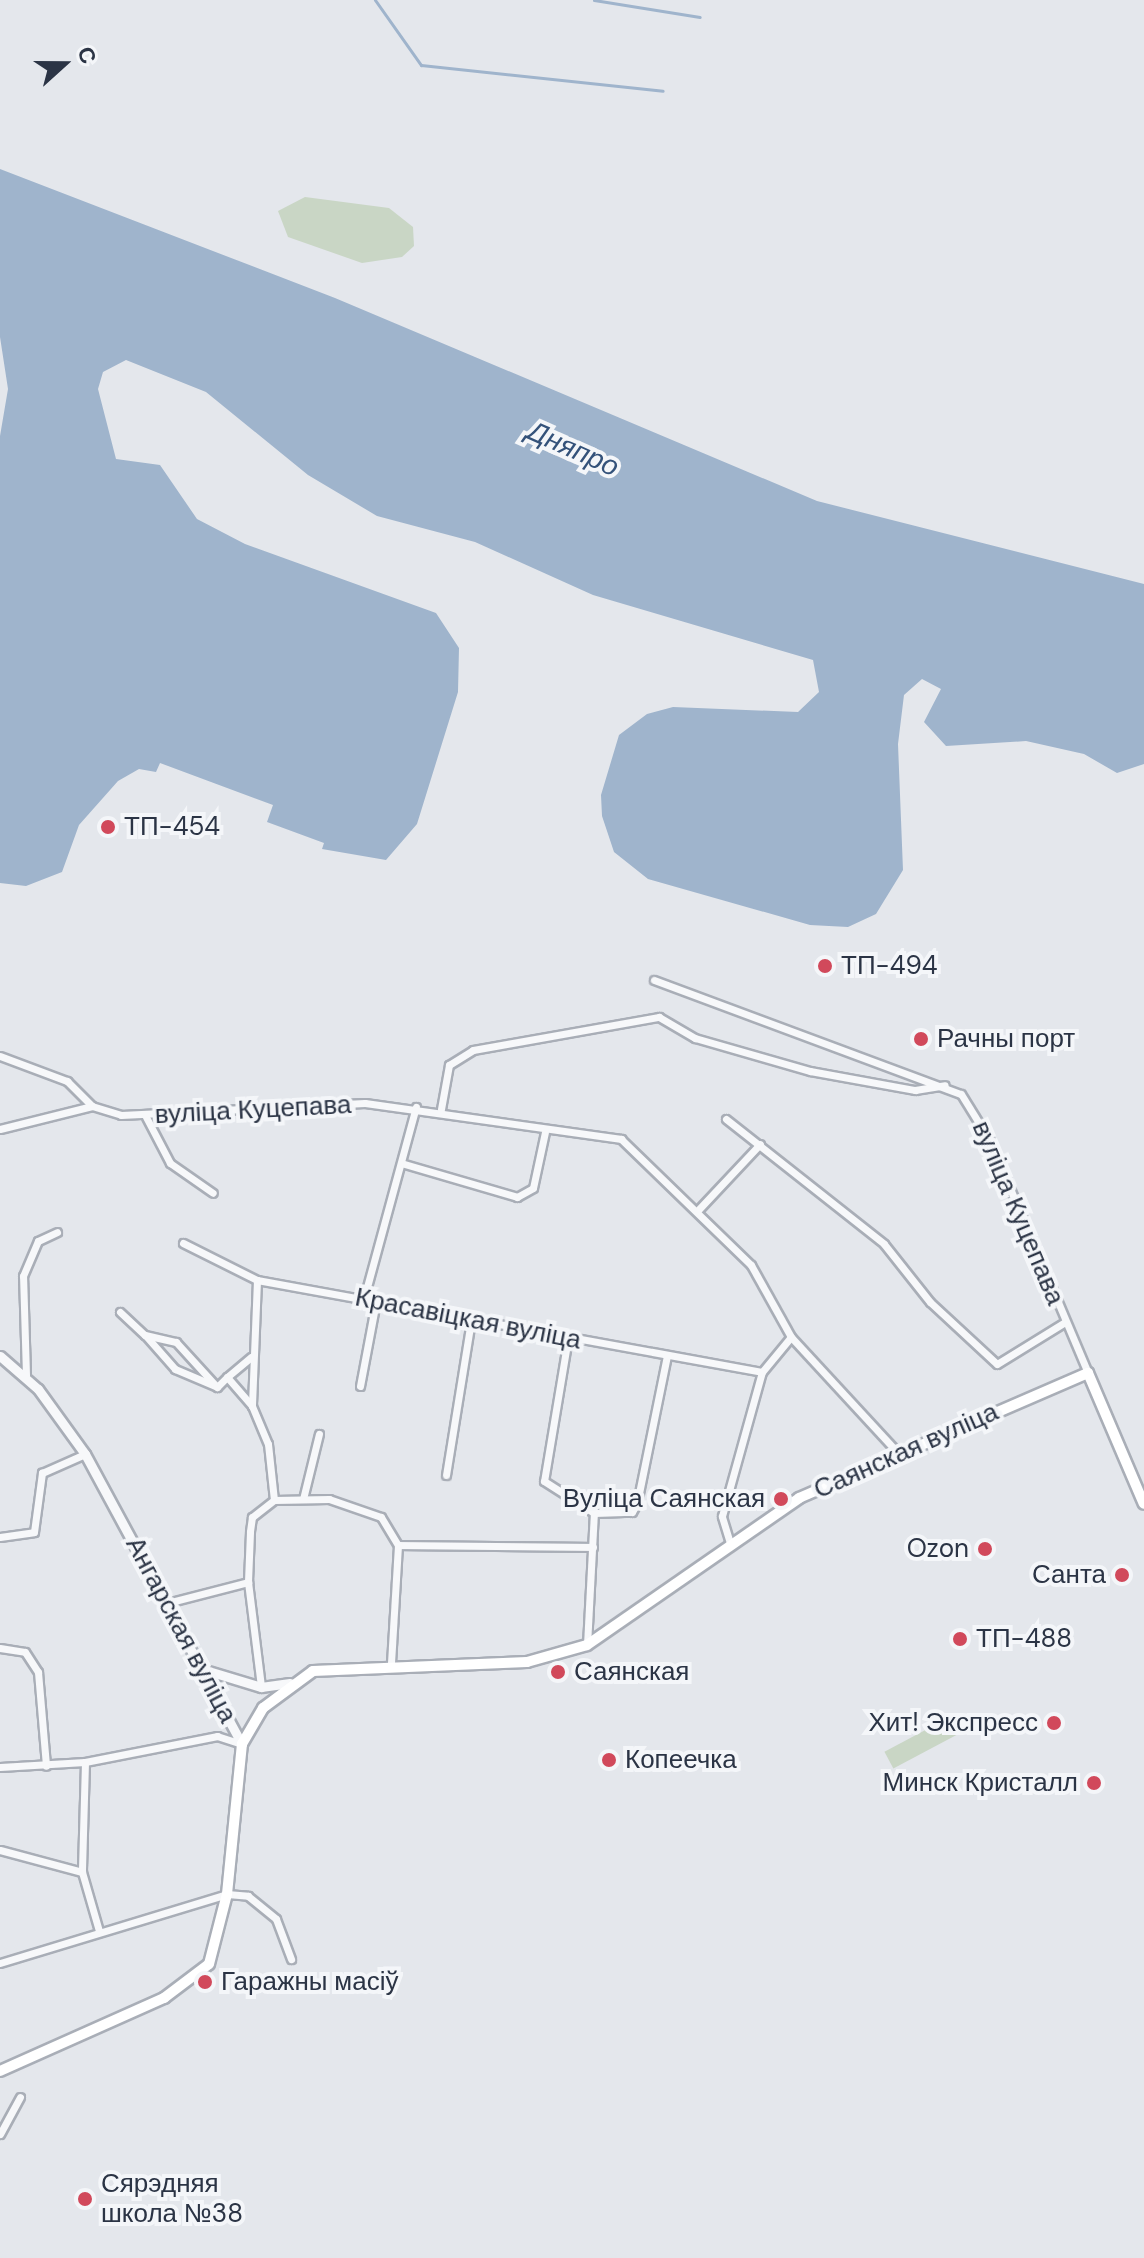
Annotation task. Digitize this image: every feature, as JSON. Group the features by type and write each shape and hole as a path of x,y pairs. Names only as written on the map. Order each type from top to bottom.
{"main road":[{"name":"Саянская вуліца","path":"242,1744 263,1708 290,1683 329,1666 527,1662 587,1645 799,1498 1088,1373"},
{"name":"вуліца Куцепава","path":"1088,1373 1144,1504"},
{"name":"Ангарская вуліца","path":"0,2071 190,1981 217,1950 227,1894 242,1744"}],"street":[{"name":"вуліца Куцепава","path":"654,980 946,1085 983,1127 1088,1373"},
{"path":"441,1109 449,1065 473,1050 659,1017 695,1038 810,1071 915,1090 946,1085"},
{"path":"0,1056 67,1081 92,1106"},
{"name":"вуліца Куцепава","path":"92,1106 146,1117 416,1107 441,1109 545,1132 621,1139 699,1209 751,1265 791,1337 899,1454"},
{"path":"0,1129 92,1106"},
{"path":"364,1298 416,1107"},
{"path":"146,1117 170,1163 213,1193"},
{"path":"726,1119 884,1244 930,1302 997,1364 1065,1322"},
{"path":"401,1163 517,1197 533,1188 545,1132"},
{"path":"699,1209 760,1144"},
{"path":"26,1375 23,1276 38,1241 57,1232"},
{"name":"Красавіцкая вуліца","path":"183,1243 257,1280 762,1372"},
{"path":"252,1406 251,1357 257,1280"},
{"path":"360,1386 376,1301"},
{"path":"120,1312 175,1369 217,1387"},
{"path":"446,1475 471,1320"},
{"path":"145,1335 176,1342 217,1387"},
{"path":"730,1543 722,1516 762,1372 791,1337"},
{"path":"568,1338 544,1481 594,1513 632,1512 637,1503 667,1356"},
{"name":"Ангарская вуліца","path":"0,1356 26,1375 85,1454 205,1670 242,1744"},
{"path":"217,1387 251,1357"},
{"path":"227,1377 252,1406 268,1444 274,1500"},
{"path":"303,1499 319,1434"},
{"path":"0,1537 34,1532 42,1473 85,1454"},
{"path":"261,1687 248,1582 252,1517 274,1500 329,1499 381,1517 398,1545 391,1663"},
{"path":"587,1645 594,1513"},
{"path":"398,1545 593,1547"},
{"path":"167,1603 248,1582"},
{"path":"0,1648 25,1652 38,1672 46,1766"},
{"path":"205,1670 261,1687 290,1683"},
{"path":"0,1767 85,1762 217,1736 242,1744"},
{"path":"85,1762 82,1872 99,1931"},
{"path":"0,1850 82,1872"},
{"path":"0,1963 227,1894 248,1896 276,1919 291,1959"},
{"path":"0,2134 20,2097"}],"green space":[{"path":"305,197 389,208 413,227 414,246 402,257 362,263 288,237 278,211"},
{"path":"948,1718 957,1735 893,1769 884,1752"}],"water":[{"name":"Дняпро","path":"0,169 335,298 817,501 1144,584 1144,764 1117,773 1084,754 1026,741 946,746 924,722 941,689 922,679 904,695 898,744 903,870 876,914 848,927 810,925 648,879 614,852 602,816 601,795 619,735 647,714 673,707 798,712 819,692 813,660 593,595 475,542 377,516 308,475 206,392 126,360 103,372 98,389 116,459 160,465 197,519 245,544 436,613 459,648 458,692 417,824 386,860 322,849 324,843 267,822 273,805 160,763 156,772 139,769 118,781 79,825 62,872 26,886 0,883 0,436 8,389 0,337"}],"waterway":[{"path":"375,0 421,65 663,91"},
{"path":"594,0 700,17"}],"place":[{"name":"ТП-454","path":"108,827"},
{"name":"ТП-494","path":"825,966"},
{"name":"Рачны порт","path":"921,1039"},
{"name":"Вуліца Саянская","path":"781,1499"},
{"name":"Ozon","path":"985,1549"},
{"name":"Санта","path":"1122,1575"},
{"name":"ТП-488","path":"960,1639"},
{"name":"Саянская","path":"558,1672"},
{"name":"Хит! Экспресс","path":"1054,1723"},
{"name":"Копеечка","path":"609,1760"},
{"name":"Минск Кристалл","path":"1094,1783"},
{"name":"Гаражны масіў","path":"205,1982"},
{"name":"Сярэдняя школа №38","path":"85,2199"}]}
